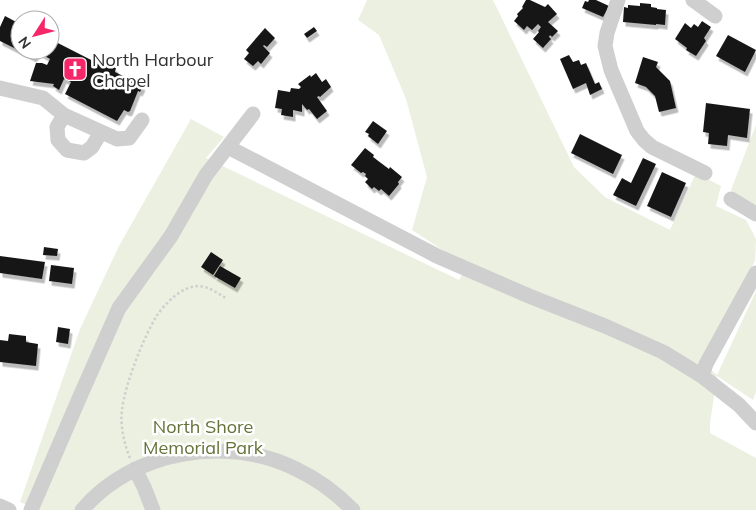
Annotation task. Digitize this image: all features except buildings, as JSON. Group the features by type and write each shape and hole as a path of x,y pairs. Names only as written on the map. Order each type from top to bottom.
{"lane":[{"path":"618,0 607,33 605,46 611,70 637,131 652,147 706,173"},
{"path":"693,0 715,16"},
{"path":"0,88 43,98 64,115 117,139 129,138 142,120"},
{"path":"31,510 119,308 171,236 206,175 253,114"},
{"path":"64,115 57,126 58,140 67,150 84,153 92,147 101,132"},
{"path":"228,147 436,256 663,352 702,376 739,406 756,423"},
{"path":"731,198 756,214"},
{"path":"702,376 706,364 756,273"},
{"path":"82,510 96,494 121,476 135,469 167,458 213,451 248,454 297,469 328,487 353,510"},
{"path":"135,469 153,510"},
{"path":"0,506 9,510"}],"path":[{"path":"135,469 125,443 122,410 136,362 156,316 172,298 196,286 205,286 226,298"}],"green space":[{"name":"North Shore Memorial Park","path":"367,0 493,0 574,167 605,197 670,230 696,173 721,186 716,206 746,220 756,239 755,261 700,360 717,375 756,291 756,392 753,400 717,376 710,433 756,458 756,510 38,510 20,502 80,329 119,246 191,119 224,137 206,158 459,280 467,266 412,230 427,177 406,99 379,35 358,20"},
{"path":"756,125 756,209 731,190"}],"place":[{"name":"North Harbour Chapel","path":"75,69"}]}
